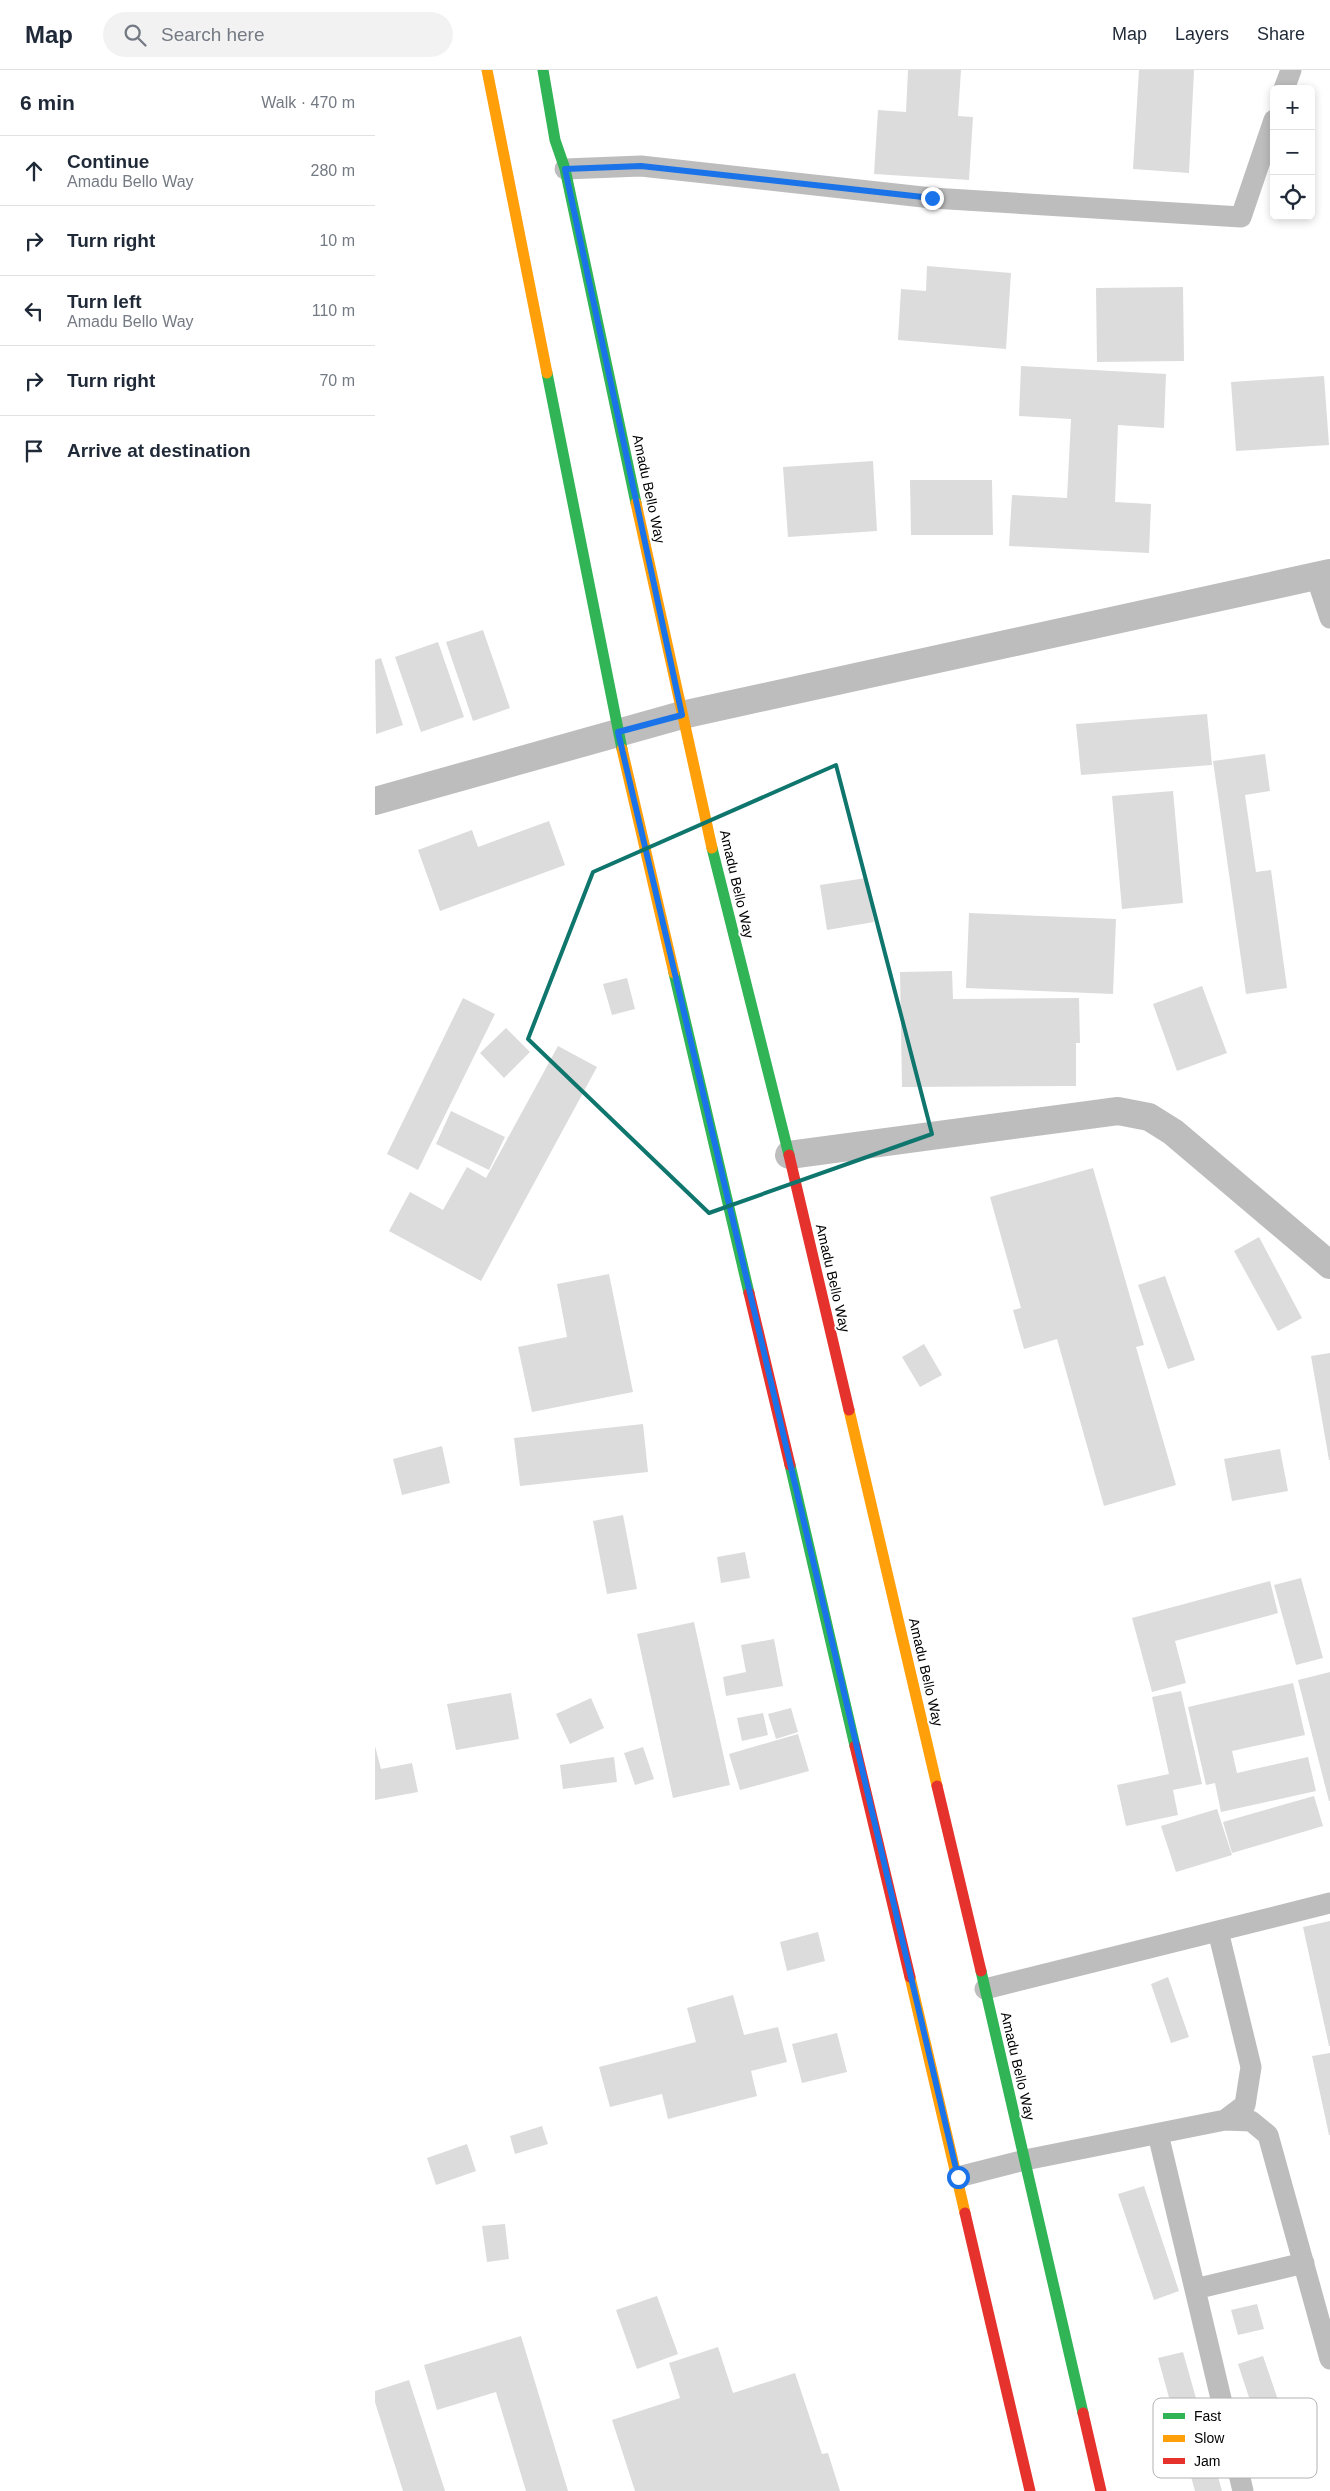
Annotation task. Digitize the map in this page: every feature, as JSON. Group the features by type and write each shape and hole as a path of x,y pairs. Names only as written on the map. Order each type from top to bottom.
{"main road":[{"path":"487,70 618,732 958,2177 1030,2491"},
{"name":"Amadu Bello Way","path":"543,70 555,140 565,169 682,715 731,925 789,1155 1101,2491"}],"street":[{"path":"375,801 682,715 1323,574"},
{"path":"789,1155 1118,1111 1149,1117 1173,1132 1330,1265"}],"lane":[{"path":"1285,85 1291,70"},
{"path":"565,169 641,166 932,198 1241,217 1271,130"},
{"path":"1323,574 1330,618"},
{"path":"985,1989 1330,1903"},
{"path":"1218,1931 1251,2067 1245,2105 1225,2120"},
{"path":"958,2177 1025,2160 1225,2120 1251,2121 1268,2135 1330,2359"},
{"path":"1158,2134 1221,2398"},
{"path":"1195,2288 1304,2263"},
{"path":"1240,2478 1243,2491"}],"highlighted area":[{"path":"836,765 932,1134 709,1213 528,1039 593,872"}],"building":[{"path":"908,70 961,70 958,116 973,117 969,180 874,174 878,110 906,112"},
{"path":"1139,70 1194,70 1189,173 1133,169"},
{"path":"927,266 1011,273 1006,349 898,340 901,289 926,291"},
{"path":"1183,287 1184,361 1097,362 1096,288"},
{"path":"1021,366 1166,374 1164,428 1118,425 1115,502 1151,504 1149,553 1009,546 1012,495 1067,498 1071,419 1019,416"},
{"path":"1324,376 1329,445 1236,451 1231,382"},
{"path":"873,461 877,531 788,537 783,467"},
{"path":"910,480 992,480 993,535 911,535"},
{"path":"483,630 510,708 473,721 446,642"},
{"path":"438,642 464,717 421,732 395,657"},
{"path":"381,658 403,725 376,734 375,660"},
{"path":"1207,714 1212,765 1081,775 1076,724"},
{"path":"1265,754 1270,791 1245,795 1256,872 1271,870 1287,988 1246,994 1213,761"},
{"path":"1173,791 1183,903 1122,909 1112,796"},
{"path":"549,821 565,865 440,911 418,850 472,830 478,847"},
{"path":"866,878 874,922 827,930 820,885"},
{"path":"969,913 1116,919 1113,994 966,988"},
{"path":"952,971 953,999 1079,998 1080,1043 1076,1043 1076,1086 902,1087 900,972"},
{"path":"627,978 635,1009 612,1015 603,984"},
{"path":"1202,986 1227,1053 1177,1071 1153,1004"},
{"path":"463,998 495,1014 418,1170 387,1154"},
{"path":"506,1028 530,1052 504,1078 480,1053"},
{"path":"558,1046 597,1067 481,1281 389,1231 410,1192 443,1210 467,1167 486,1178"},
{"path":"451,1111 505,1137 489,1170 436,1144"},
{"path":"1093,1168 1144,1345 1136,1347 1176,1485 1104,1506 1057,1339 1024,1349 1013,1310 1021,1308 990,1197"},
{"path":"1259,1237 1302,1318 1278,1331 1234,1251"},
{"path":"609,1274 633,1392 532,1412 518,1347 567,1337 557,1284"},
{"path":"1165,1276 1195,1360 1168,1369 1138,1285"},
{"path":"924,1344 942,1375 920,1387 902,1357"},
{"path":"1330,1353 1330,1460 1329,1460 1311,1356"},
{"path":"643,1424 648,1472 520,1486 514,1438"},
{"path":"442,1446 450,1483 402,1495 393,1459"},
{"path":"1280,1449 1288,1491 1232,1501 1224,1459"},
{"path":"623,1515 637,1589 607,1594 593,1521"},
{"path":"745,1552 750,1578 721,1583 717,1557"},
{"path":"1301,1578 1323,1658 1296,1665 1274,1585"},
{"path":"1270,1581 1278,1613 1175,1641 1186,1683 1152,1692 1132,1618"},
{"path":"694,1622 730,1785 673,1798 637,1634"},
{"path":"774,1639 783,1686 726,1696 723,1677 746,1672 741,1645"},
{"path":"1330,1672 1330,1801 1329,1801 1298,1680"},
{"path":"1293,1683 1305,1735 1232,1751 1237,1773 1308,1757 1316,1791 1221,1812 1215,1783 1206,1785 1188,1707"},
{"path":"1181,1691 1202,1784 1173,1790 1178,1815 1126,1826 1117,1785 1169,1774 1152,1697"},
{"path":"511,1693 519,1739 456,1750 447,1704"},
{"path":"591,1698 604,1728 570,1744 556,1714"},
{"path":"791,1708 798,1732 776,1739 768,1714"},
{"path":"763,1713 768,1735 742,1741 737,1718"},
{"path":"798,1734 809,1771 740,1790 729,1754"},
{"path":"375,1746 381,1769 412,1763 418,1792 375,1800"},
{"path":"643,1747 654,1779 635,1785 624,1753"},
{"path":"614,1757 617,1782 563,1789 560,1765"},
{"path":"1314,1796 1323,1826 1232,1853 1223,1822"},
{"path":"1217,1809 1232,1855 1176,1872 1161,1826"},
{"path":"1330,1921 1330,2046 1329,2046 1303,1927"},
{"path":"818,1932 825,1961 787,1971 780,1942"},
{"path":"1168,1977 1189,2037 1171,2043 1151,1984"},
{"path":"733,1995 744,2035 778,2027 787,2062 751,2071 757,2096 668,2119 662,2094 610,2107 599,2067 696,2042 687,2008"},
{"path":"837,2033 847,2072 802,2083 792,2044"},
{"path":"1330,2053 1330,2135 1329,2135 1312,2056"},
{"path":"542,2126 548,2144 515,2154 510,2136"},
{"path":"467,2144 476,2171 436,2185 427,2158"},
{"path":"1144,2186 1179,2291 1154,2300 1118,2194"},
{"path":"505,2224 509,2259 487,2262 482,2226"},
{"path":"657,2296 678,2354 637,2369 616,2310"},
{"path":"1257,2304 1264,2329 1238,2335 1231,2310"},
{"path":"521,2336 568,2491 526,2491 496,2392 437,2410 424,2365"},
{"path":"718,2347 733,2393 795,2373 822,2454 828,2453 840,2491 635,2491 612,2420 680,2398 669,2363"},
{"path":"1183,2352 1196,2398 1169,2398 1158,2358"},
{"path":"1263,2356 1277,2398 1249,2398 1238,2364"},
{"path":"409,2380 445,2491 403,2491 375,2402 375,2391"},
{"path":"1191,2478 1218,2478 1222,2491 1195,2491"}],"traffic: fast":[{"path":"543,70 555,140 565,169 636,503"},
{"path":"547,373 622,749"},
{"path":"712,848 789,1155"},
{"path":"674,973 749,1293"},
{"path":"790,1465 855,1746"},
{"path":"981,1971 1083,2413"}],"traffic: slow":[{"path":"487,70 547,373"},
{"path":"636,503 712,848"},
{"path":"622,749 674,973"},
{"path":"849,1410 937,1786"},
{"path":"910,1977 965,2213"}],"traffic: jam":[{"path":"789,1155 849,1410"},
{"path":"749,1293 790,1465"},
{"path":"855,1746 910,1977"},
{"path":"937,1786 981,1971"},
{"path":"965,2213 1030,2491"},
{"path":"1083,2413 1101,2491"}],"route":[{"path":"932,198 641,166 565,169 682,715 618,732 958,2177"}]}
